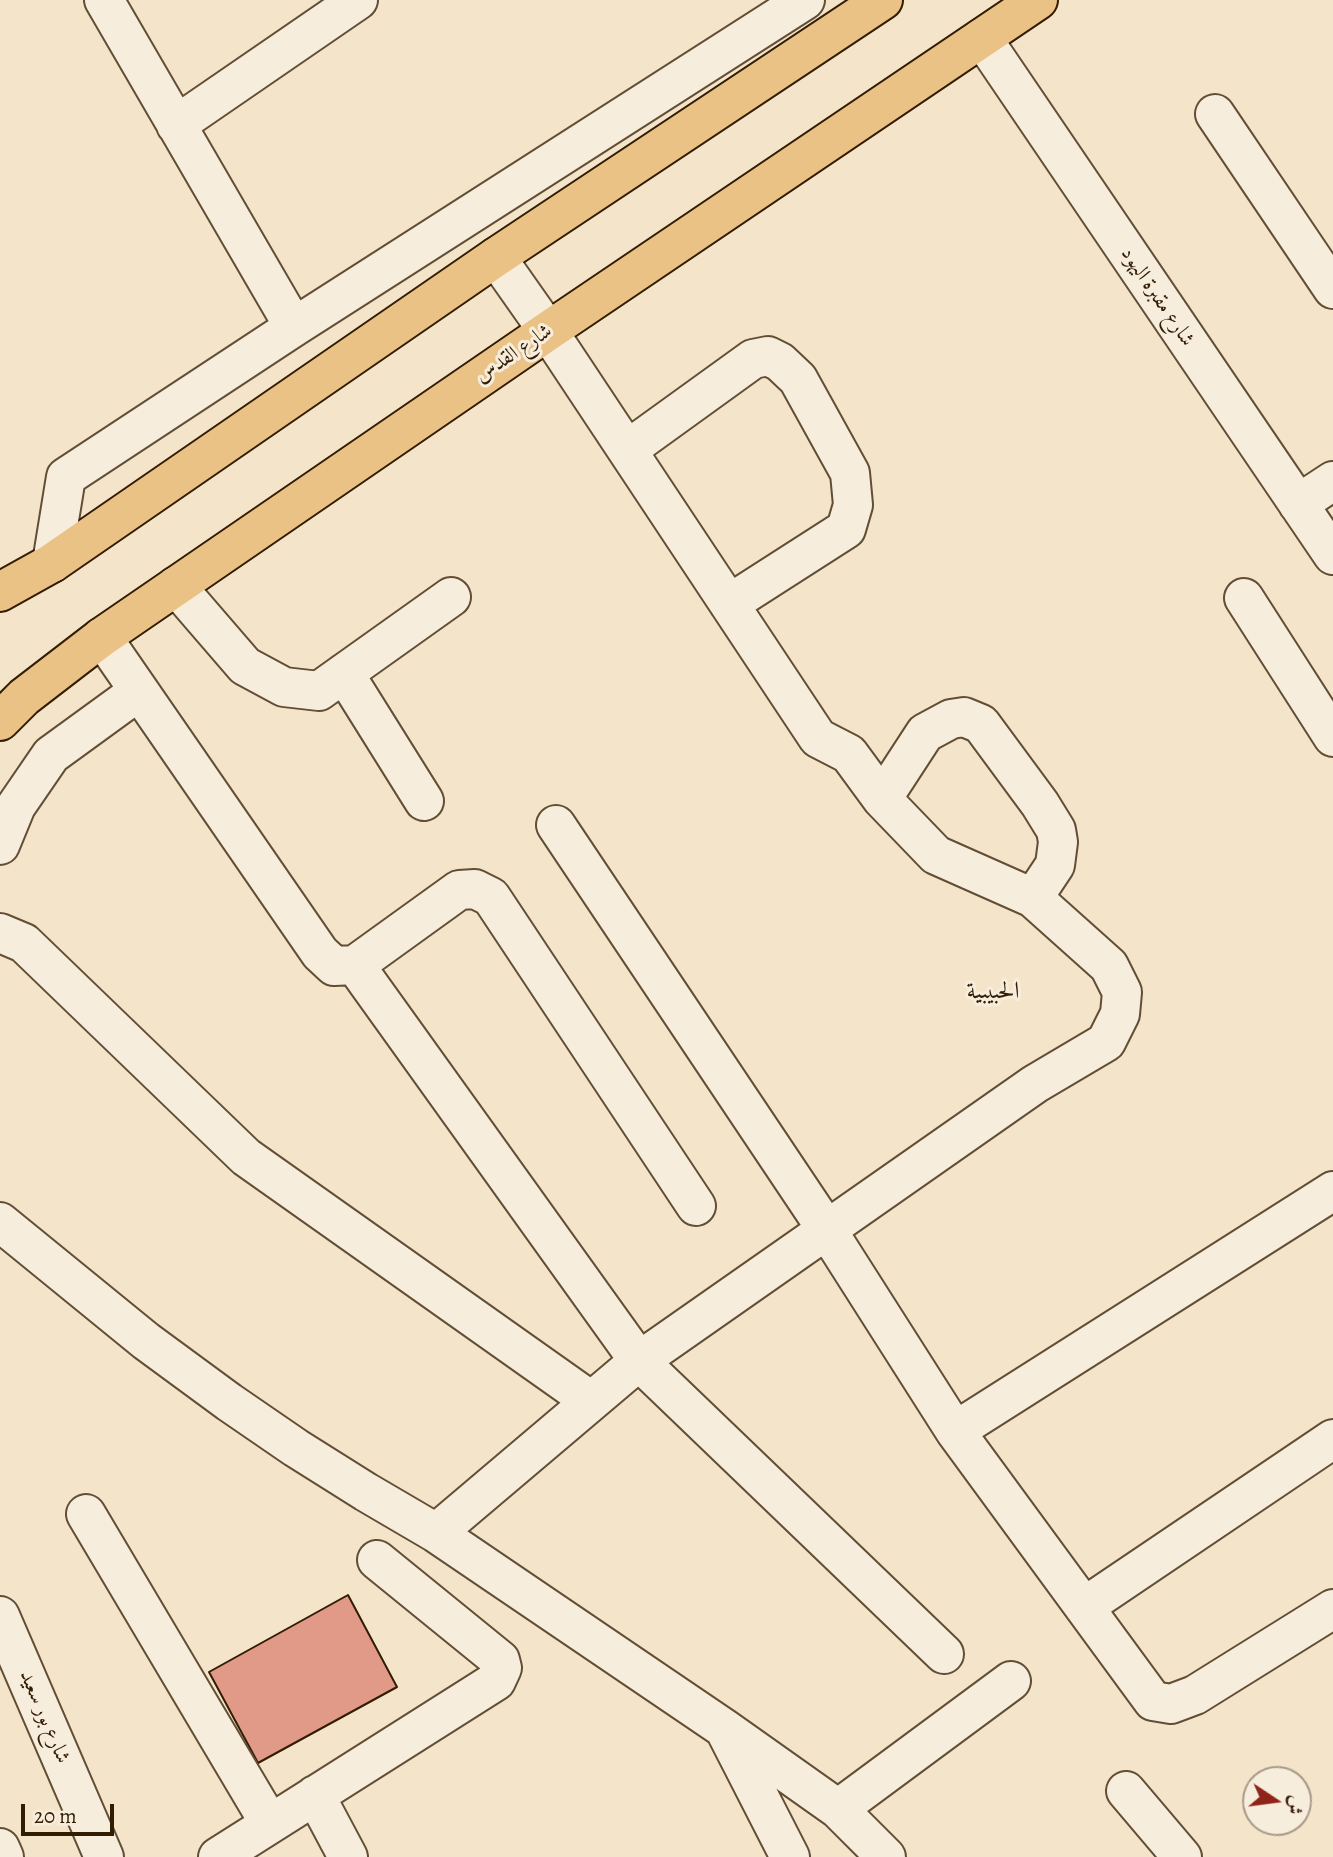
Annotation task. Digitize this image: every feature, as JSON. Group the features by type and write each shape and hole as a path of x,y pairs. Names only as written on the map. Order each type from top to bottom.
{"main road":[{"path":"0,592 52,563 496,257 883,0"},
{"name":"شارع القدس","path":"0,721 24,697 102,636 1038,0"}],"street":[{"path":"104,0 294,327"},
{"path":"176,125 358,0"},
{"path":"52,563 66,477 294,327 805,0"},
{"name":"شارع مقبرة اليهود","path":"982,38 1333,555"},
{"path":"1215,114 1333,289"},
{"path":"436,1533 639,1361 1035,1084 1107,1042 1120,1014 1122,992 1109,966 1033,898 936,855 882,799 849,754 818,738 496,257"},
{"path":"627,450 753,359 768,356 780,362 798,379 850,473 853,505 846,529 729,604"},
{"path":"1298,503 1333,481"},
{"path":"176,586 245,666 284,687 319,691 451,597"},
{"path":"1244,598 1333,737"},
{"path":"102,636 320,953 334,966 355,964 459,890 475,889 491,897 696,1206"},
{"path":"344,673 424,801"},
{"path":"0,845 16,806 51,755 139,691"},
{"path":"882,799 925,733 951,719 964,717 981,724 1056,830 1058,842 1055,865 1033,898"},
{"path":"556,825 827,1230 956,1431 1153,1701 1171,1704 1195,1695 1333,1609"},
{"path":"0,933 24,943 246,1157 591,1401"},
{"path":"355,964 639,1361 944,1654"},
{"path":"956,1431 1333,1191"},
{"path":"0,1222 146,1341 229,1402 296,1448 436,1533 725,1729 838,1809 886,1857"},
{"path":"1084,1607 1333,1439"},
{"path":"86,1514 270,1824"},
{"path":"218,1857 496,1681 502,1668 500,1660 377,1560"},
{"name":"شارع بور سعيد","path":"3,1631 104,1857"},
{"path":"838,1809 1012,1681"},
{"path":"725,1729 790,1857"},
{"path":"1126,1791 1182,1857"},
{"path":"315,1795 348,1857"},
{"path":"0,1848 4,1857"}],"building":[{"path":"348,1595 397,1687 258,1763 209,1672"}],"district":[{"name":"الحبيبية","path":"993,992"}]}
